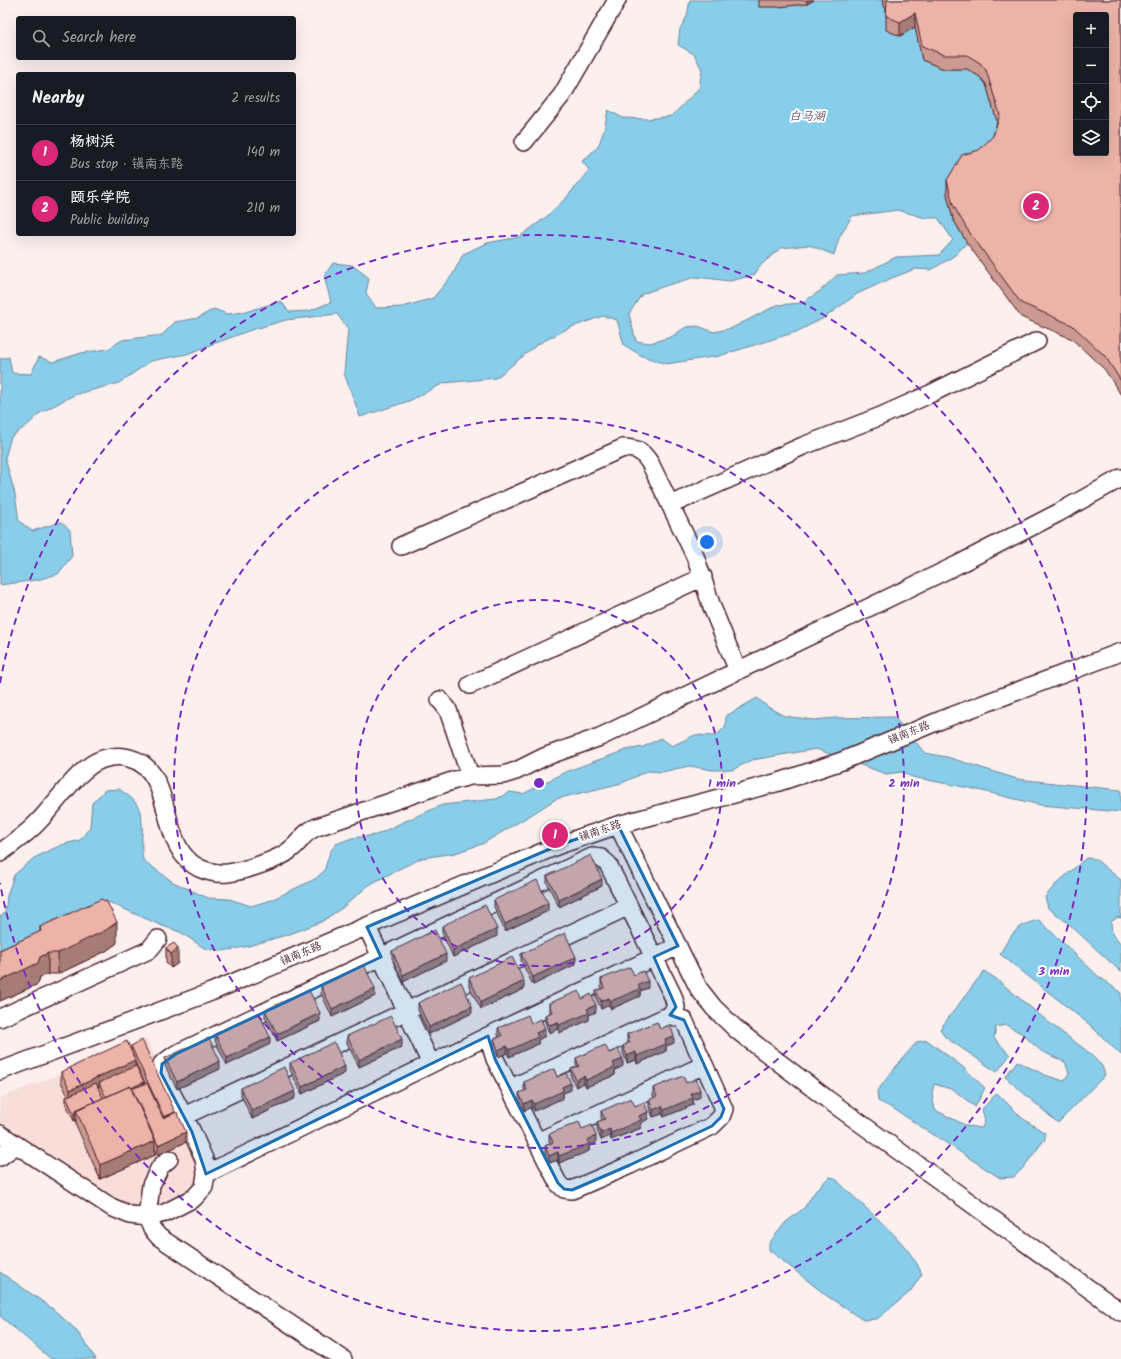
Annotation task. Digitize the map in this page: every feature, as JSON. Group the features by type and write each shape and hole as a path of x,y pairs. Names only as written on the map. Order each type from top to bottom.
{"street":[{"path":"524,142 562,95 617,0"},
{"path":"670,505 803,446 881,416 1037,340"},
{"path":"400,546 623,448 633,448 642,452 650,464 695,556 722,633 738,671"},
{"path":"0,853 37,823 82,773 94,763 107,758 122,756 143,764 156,782 172,833 179,850 186,860 206,871 217,873 228,873 265,863 284,855 292,849 308,831 470,776 503,774 516,771 544,757 600,736 1010,539 1121,478"},
{"path":"470,685 703,577"},
{"name":"镇南东路","path":"0,1071 211,992 559,845 618,824 779,782 842,761 918,730 1121,652"},
{"path":"440,700 448,710 470,776"},
{"path":"618,824 699,989 714,1008 738,1031 827,1099 1121,1312"},
{"path":"0,1134 111,1207 130,1215 147,1217 165,1213 194,1198 204,1187 206,1174 204,1159 162,1073 162,1064 176,1054 592,857 601,858 608,864 673,996 676,1007 670,1015 511,1088"},
{"path":"184,1116 629,906"},
{"path":"367,927 431,1064"},
{"path":"0,1018 149,950 158,939"},
{"path":"206,1174 488,1036 678,946"},
{"path":"488,1036 495,1059 558,1183 564,1189 572,1190 630,1165 712,1126 721,1117 724,1109 684,1020 670,1015"},
{"path":"537,1142 704,1065"},
{"path":"0,1157 16,1145"},
{"path":"169,1159 160,1166 151,1185 147,1217 152,1229 159,1237 343,1359"}],"highlighted area":[{"path":"618,825 678,946 654,957 676,1007 670,1015 684,1020 724,1109 721,1117 712,1126 630,1165 572,1190 564,1189 558,1183 495,1059 488,1036 206,1174 192,1132 161,1073 162,1064 176,1054 381,957 367,927 559,845"}],"shaded area":[{"path":"147,1039 204,1159 194,1198 130,1215 0,1134 0,1098"}],"water":[{"name":"白马湖","path":"690,0 759,0 778,7 807,4 814,0 882,0 900,36 915,27 922,60 944,69 967,69 980,77 986,84 1000,129 947,194 953,219 967,243 954,256 931,270 915,269 857,294 824,318 796,332 719,356 666,364 642,356 624,345 617,320 603,316 569,328 538,344 496,378 444,383 409,401 360,417 344,373 348,329 337,314 286,320 248,331 187,354 151,361 119,383 74,395 40,413 30,423 11,437 5,458 15,494 19,521 32,531 61,522 70,530 72,556 58,574 37,580 0,585 0,359 9,357 12,373 31,374 39,357 53,362 81,353 108,349 122,340 162,335 175,322 198,318 214,309 227,314 245,312 281,301 289,312 309,311 331,302 324,276 333,263 352,265 369,278 366,293 376,308 403,307 433,298 453,274 463,254 487,243 519,237 545,218 566,198 589,170 582,161 598,147 604,130 608,110 623,118 648,119 672,116 699,88 702,70 694,54 678,45 680,29 687,16","holes":["898,210 925,218 938,218 953,240 939,255 896,257 865,273 837,275 820,291 802,303 777,305 732,328 714,332 698,326 686,327 671,337 650,343 636,341 629,314 642,294 696,277 730,281 754,275 762,264 781,248 809,245 834,255 839,238 852,216"]},
{"path":"757,698 768,707 784,716 814,720 834,718 894,717 925,753 947,757 1017,779 1121,790 1121,812 1040,805 974,789 912,777 902,772 886,774 816,749 752,760 732,770 712,770 689,766 662,772 647,771 622,783 556,799 482,844 455,853 422,858 397,870 369,885 342,908 321,922 290,934 245,947 222,951 204,948 180,932 160,925 106,901 0,950 0,917 5,913 7,896 14,875 34,858 61,845 80,840 90,827 92,803 105,790 119,789 129,796 138,807 142,821 143,860 173,882 208,898 229,899 251,906 271,900 315,879 324,871 330,852 336,844 352,838 376,835 442,805 496,799 510,792 523,794 565,772 626,750 643,747 661,738 672,746 695,735 716,736 725,727 726,716"},
{"path":"1086,858 1095,859 1121,880 1121,918 1118,917 1111,922 1112,934 1121,945 1121,972 1069,924 1048,908 1045,897 1056,884"},
{"path":"1039,920 1097,975 1121,993 1121,1055 1090,1025 1000,954 1015,931 1031,922"},
{"path":"984,971 995,978 1052,1025 1087,1051 1102,1066 1105,1075 1058,1123 1005,1077 1017,1061 1045,1075 1064,1081 1069,1073 1065,1062 1041,1051 1021,1033 1006,1025 996,1027 994,1038 1010,1055 997,1072 945,1037 940,1029"},
{"path":"927,1040 964,1068 985,1088 975,1107 954,1090 934,1084 932,1094 935,1110 967,1126 982,1128 985,1120 982,1109 997,1093 1022,1118 1045,1133 1045,1139 1023,1168 1014,1177 1000,1178 894,1109 878,1101 877,1091 902,1059 917,1042"},
{"path":"829,1177 835,1178 895,1235 915,1261 922,1274 910,1292 877,1319 863,1320 827,1296 769,1250 769,1243 786,1222 804,1208 816,1190"},
{"path":"0,1272 53,1309 76,1330 96,1359 51,1359 0,1316"}],"building":[{"path":"887,0 1121,0 1121,381 1105,356 1072,325 1021,303 967,229 953,205 947,180 962,155 979,150 993,136 1000,115 986,70 980,63 967,55 944,55 922,46 915,13 900,22 886,16"},
{"path":"591,855 602,879 559,900 547,876"},
{"path":"537,880 548,903 505,924 494,900"},
{"path":"101,899 107,902 117,922 106,930 58,953 48,953 40,957 38,963 0,981 0,950 41,931 40,927"},
{"path":"485,905 497,929 453,950 442,926"},
{"path":"435,930 446,954 403,975 392,951"},
{"path":"565,933 576,957 533,977 521,954"},
{"path":"174,943 178,948 171,954 166,948"},
{"path":"512,957 524,981 481,1002 469,978"},
{"path":"364,965 375,989 332,1009 321,986"},
{"path":"630,967 634,975 643,971 648,981 638,985 640,989 611,1001 609,998 601,1001 596,991 604,988 601,979"},
{"path":"461,982 472,1006 429,1027 418,1003"},
{"path":"309,990 320,1013 277,1034 265,1010"},
{"path":"579,991 582,999 591,994 596,1005 587,1009 589,1013 559,1025 558,1022 549,1025 545,1015 552,1012 549,1003"},
{"path":"259,1013 270,1037 227,1058 215,1034"},
{"path":"528,1015 531,1023 541,1019 545,1029 536,1033 538,1037 509,1050 507,1046 498,1050 494,1039 502,1036 498,1028"},
{"path":"391,1016 402,1039 359,1060 347,1036"},
{"path":"657,1022 660,1029 670,1025 674,1036 665,1039 666,1044 637,1056 636,1052 627,1056 623,1046 630,1042 627,1034"},
{"path":"209,1038 220,1061 177,1082 165,1058"},
{"path":"142,1040 175,1112 164,1117 131,1046"},
{"path":"127,1041 135,1060 70,1090 61,1072"},
{"path":"334,1042 345,1066 302,1087 290,1063"},
{"path":"605,1045 609,1053 618,1049 623,1059 613,1063 615,1067 586,1080 584,1076 576,1080 571,1069 579,1066 576,1058"},
{"path":"136,1066 144,1082 131,1088 130,1086 106,1097 99,1083"},
{"path":"284,1067 295,1091 252,1111 241,1088"},
{"path":"554,1069 557,1077 566,1073 571,1083 562,1087 563,1091 534,1104 532,1100 524,1104 519,1093 527,1090 524,1082"},
{"path":"683,1076 686,1083 696,1079 700,1090 691,1094 693,1098 664,1110 662,1106 653,1110 649,1100 657,1096 653,1088"},
{"path":"96,1083 103,1098 76,1110 76,1113 74,1114 66,1097"},
{"path":"147,1083 163,1118 177,1112 186,1132 158,1145 132,1089"},
{"path":"130,1086 155,1141 100,1165 76,1110"},
{"path":"631,1098 635,1106 644,1102 648,1112 639,1116 641,1120 611,1133 610,1129 601,1133 597,1122 605,1119 601,1111"},
{"path":"579,1122 582,1129 592,1125 596,1136 587,1140 589,1144 559,1156 558,1152 549,1156 545,1146 553,1142 549,1134"}],"place":[{"name":"颐乐学院","path":"1036,206"},
{"name":"杨树浜","path":"555,835"}]}
